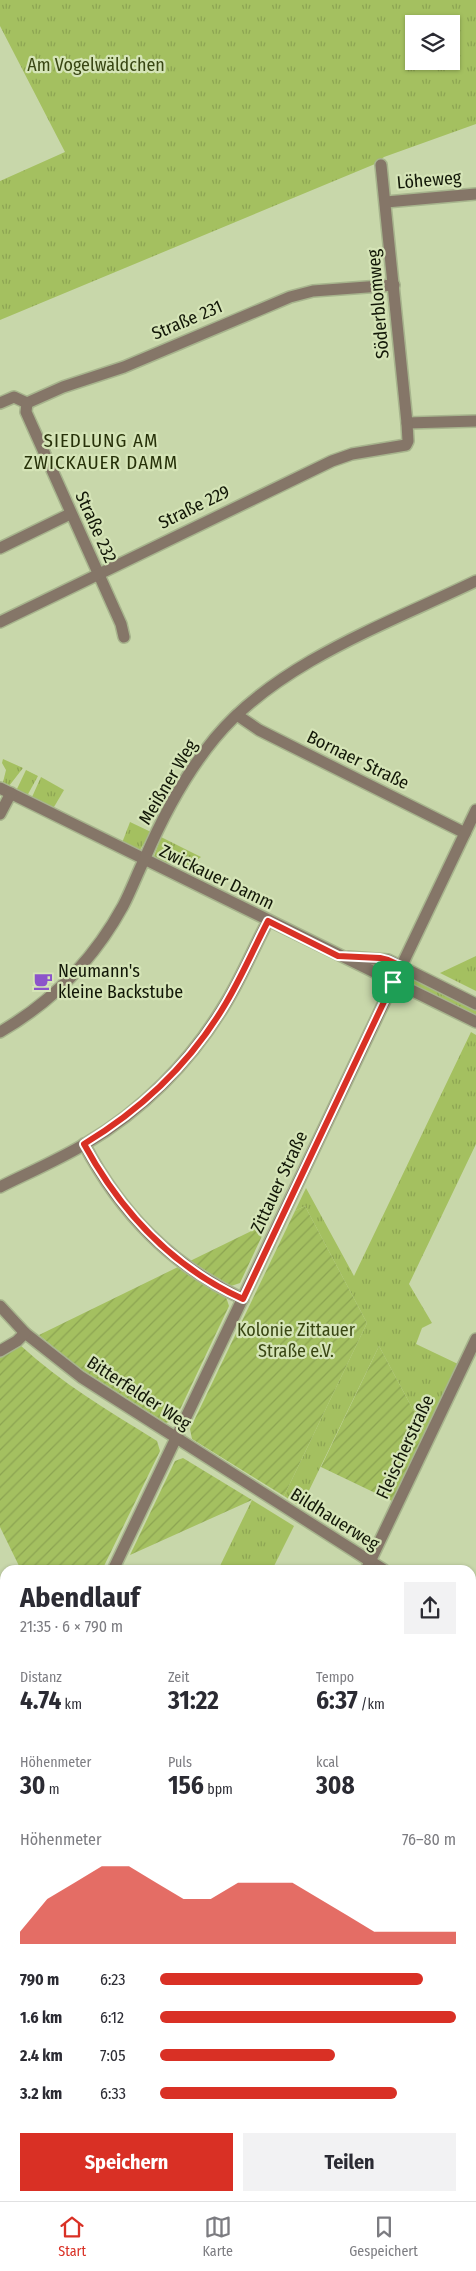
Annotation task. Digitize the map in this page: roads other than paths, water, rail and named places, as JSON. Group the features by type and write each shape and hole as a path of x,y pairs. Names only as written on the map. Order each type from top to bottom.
{"street":[{"name":"Söderblomweg","path":"381,165 408,441"},
{"name":"Löheweg","path":"386,202 476,194"},
{"name":"Straße 231","path":"0,403 14,397 27,403 63,387 124,366 290,297 313,291 394,285"},
{"name":"Straße 232","path":"27,403 26,412 70,514 121,624 124,637"},
{"path":"407,423 476,421"},
{"name":"Straße 229","path":"0,622 337,459 352,454 400,448 406,445 408,441"},
{"path":"0,548 70,514"},
{"name":"Meißner Weg","path":"0,1032 32,1012 86,961 120,911 173,801 195,764 237,715 259,694 327,652 476,581"},
{"name":"Bornaer Straße","path":"237,715 259,730 464,833"},
{"path":"0,814 5,791"},
{"name":"Zwickauer Damm","path":"5,791 338,956 476,1022"},
{"name":"Zittauer Straße","path":"115,1565 476,810"},
{"path":"0,1187 84,1144 124,1118 148,1098 198,1045 226,1004 268,921"},
{"name":"Zwickauer Damm","path":"338,956 388,960 476,1004"},
{"path":"84,1144 120,1203 144,1229 198,1275 243,1299"},
{"name":"Bitterfelder Weg","path":"0,1306 25,1332 81,1377 268,1498"},
{"path":"0,1351 17,1341 25,1332"},
{"name":"Fleischerstraße","path":"368,1565 476,1340"},
{"name":"Bildhauerweg","path":"268,1498 367,1565"}],"place":[{"name":"Neumann's kleine Backstube","path":"43,981"}],"district":[{"name":"SIEDLUNG AM ZWICKAUER DAMM","path":"101,451"}],"park label":[{"name":"Am Vogelwäldchen","path":"96,65"},
{"name":"Kolonie Zittauer Straße e.V.","path":"296,1340"}]}
